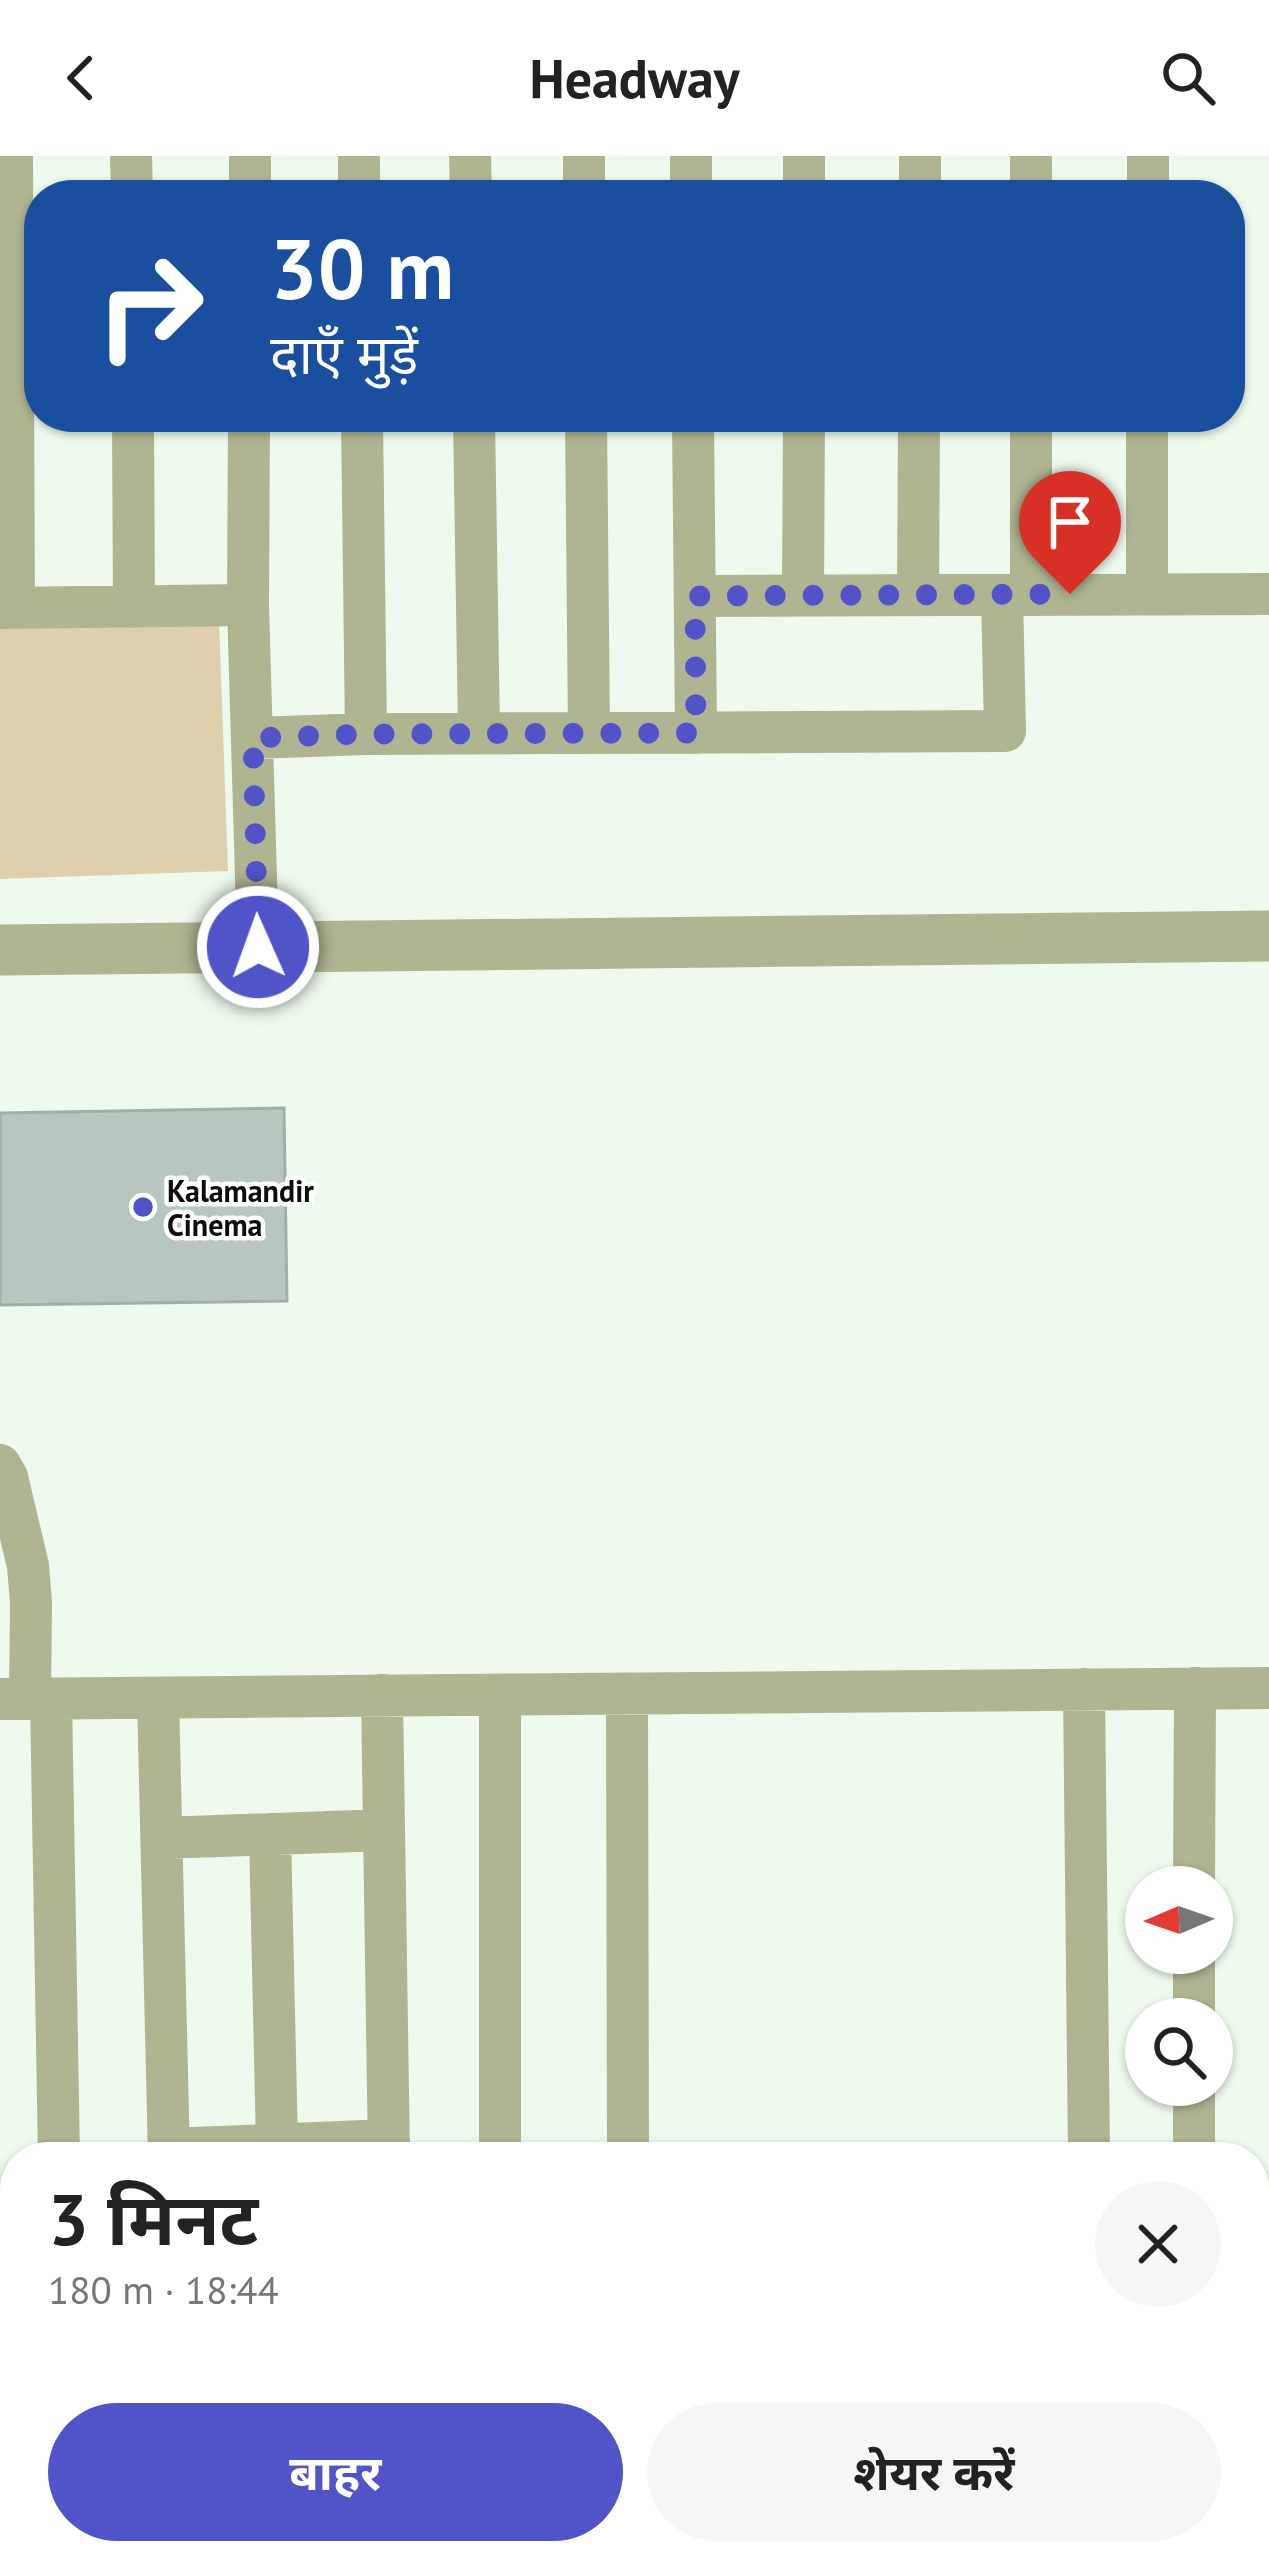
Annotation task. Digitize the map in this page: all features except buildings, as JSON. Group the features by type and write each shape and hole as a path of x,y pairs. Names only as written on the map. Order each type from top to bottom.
{"street":[{"path":"12,156 7,608 248,604"},
{"path":"133,432 134,607"},
{"path":"249,432 248,604 258,947"},
{"path":"362,432 366,734"},
{"path":"474,432 479,733"},
{"path":"586,432 589,734"},
{"path":"693,432 696,733"},
{"path":"803,595 804,432"},
{"path":"918,595 919,432"},
{"path":"253,738 1005,731 1030,432"},
{"path":"1147,594 1148,432"},
{"path":"695,596 1269,594"},
{"path":"0,950 1269,936"},
{"path":"0,1465 28,1566 27,1699 58,2142"},
{"path":"1195,1688 1195,1866"},
{"path":"27,1699 1269,1688"},
{"path":"1084,1689 1089,2142"},
{"path":"627,1694 628,2142"},
{"path":"382,1695 389,2142"},
{"path":"500,1695 500,2142"},
{"path":"158,1698 169,2142"},
{"path":"162,1838 384,1830"},
{"path":"271,1834 277,2142"},
{"path":"1194,2106 1194,2142"}],"shaded area":[{"path":"219,619 228,871 0,879 0,627"}],"place":[{"name":"Kalamandir Cinema","path":"143,1207"}],"route":[{"path":"258,947 253,738 696,733 695,596 1070,594"}]}
